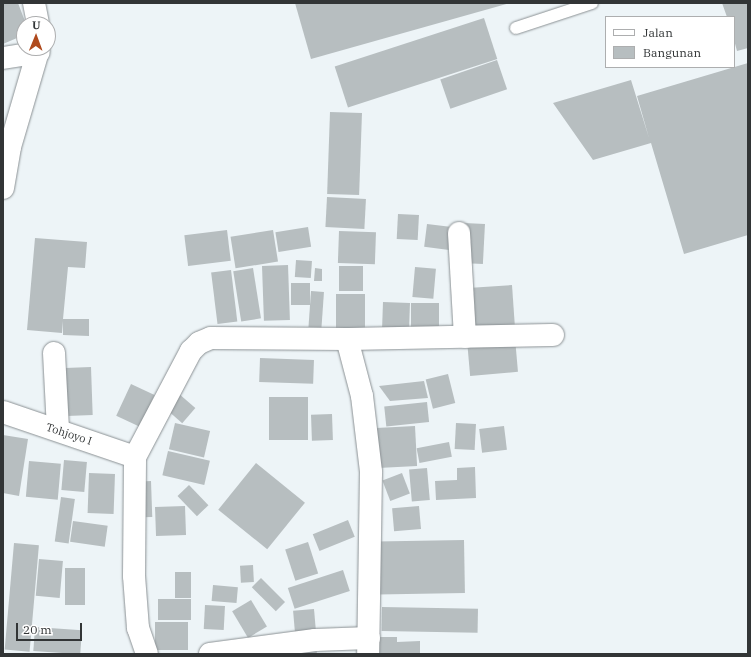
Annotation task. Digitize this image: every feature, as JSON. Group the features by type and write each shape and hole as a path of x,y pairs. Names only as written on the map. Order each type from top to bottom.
{"street":[{"path":"34,3 36,16"},
{"path":"3,58 16,55"},
{"path":"3,188 10,147 37,56"},
{"path":"458,232 465,337"},
{"path":"147,654 138,628 134,576 135,457 190,351 203,341 211,338 346,339 553,335"},
{"path":"210,654 315,640 369,646 371,472 362,396 346,339"},
{"path":"54,353 58,430"},
{"name":"Tohjoyo I","path":"3,412 135,457"}],"lane":[{"path":"516,28 592,3"}],"building":[{"path":"18,3 23,16 16,16 16,38 3,44 3,4"},
{"path":"295,3 510,3 311,59"},
{"path":"722,3 748,3 748,48 737,51 735,44 735,16 727,16"},
{"path":"484,18 497,59 348,107 335,67"},
{"path":"497,60 507,89 450,109 440,80"},
{"path":"748,63 748,235 684,254 651,143 593,160 553,103 631,80 649,138 637,96"},
{"path":"330,112 362,113 359,195 327,194"},
{"path":"327,197 366,199 364,229 325,227"},
{"path":"398,214 419,215 418,240 397,239"},
{"path":"464,223 485,224 483,264 462,263"},
{"path":"427,224 452,227 449,250 424,247"},
{"path":"308,227 311,247 279,252 275,232"},
{"path":"227,230 231,261 188,266 184,235"},
{"path":"273,230 278,262 236,268 231,237"},
{"path":"339,231 376,232 375,264 338,263"},
{"path":"35,238 87,242 85,268 68,267 63,319 89,319 89,336 63,335 63,321 62,333 27,330"},
{"path":"296,260 312,261 311,278 295,277"},
{"path":"288,265 290,320 264,321 262,266"},
{"path":"339,266 363,266 363,291 339,291"},
{"path":"415,267 436,269 433,299 412,297"},
{"path":"253,268 261,318 241,322 233,271"},
{"path":"315,268 322,269 322,281 314,281"},
{"path":"231,270 237,322 217,324 211,272"},
{"path":"291,283 310,283 310,305 291,305"},
{"path":"512,285 515,325 471,328 468,288"},
{"path":"311,291 324,292 321,328 308,327"},
{"path":"336,294 365,294 365,334 336,334"},
{"path":"383,302 410,303 409,334 382,333"},
{"path":"411,303 439,303 439,335 411,335"},
{"path":"515,338 518,372 470,376 467,342"},
{"path":"260,358 314,360 313,384 259,382"},
{"path":"91,367 93,415 67,416 65,368"},
{"path":"448,374 455,403 433,409 426,380"},
{"path":"424,381 428,398 390,401 379,386"},
{"path":"131,384 155,395 140,427 116,416"},
{"path":"178,393 195,408 182,423 165,408"},
{"path":"269,397 308,397 308,440 269,440"},
{"path":"427,402 429,422 386,426 384,406"},
{"path":"332,414 333,440 312,441 311,415"},
{"path":"175,423 210,431 204,457 169,449"},
{"path":"456,423 476,424 475,450 455,449"},
{"path":"415,426 417,466 378,468 376,428"},
{"path":"504,426 507,450 482,453 479,429"},
{"path":"3,435 28,439 19,496 3,493"},
{"path":"449,442 452,457 419,463 417,448"},
{"path":"168,451 210,461 204,485 162,475"},
{"path":"64,460 87,462 84,492 61,490"},
{"path":"29,461 61,464 58,500 26,497"},
{"path":"256,463 305,503 267,549 218,510"},
{"path":"475,467 476,498 436,500 435,481 457,480 457,468"},
{"path":"427,468 430,500 412,501 409,470"},
{"path":"89,473 115,474 114,514 88,513"},
{"path":"402,473 410,494 390,501 382,481"},
{"path":"140,481 151,481 152,517 141,517"},
{"path":"189,485 208,505 197,516 177,496"},
{"path":"61,497 75,499 69,544 55,542"},
{"path":"185,506 186,535 156,536 155,507"},
{"path":"419,506 421,529 394,531 392,508"},
{"path":"348,520 355,537 320,551 313,534"},
{"path":"73,521 108,526 105,547 70,542"},
{"path":"464,540 465,593 378,595 377,542"},
{"path":"308,542 318,573 295,581 285,549"},
{"path":"14,543 39,545 30,652 5,650"},
{"path":"39,559 63,561 60,598 36,596"},
{"path":"253,565 254,582 241,583 240,566"},
{"path":"65,568 85,568 85,605 65,605"},
{"path":"343,570 350,591 295,609 288,588"},
{"path":"175,572 191,572 191,598 175,598"},
{"path":"261,578 285,602 276,611 252,587"},
{"path":"213,585 238,587 237,603 212,601"},
{"path":"158,599 191,599 191,620 158,620"},
{"path":"251,600 267,627 248,638 232,611"},
{"path":"205,605 225,606 224,630 204,629"},
{"path":"382,607 478,609 478,633 382,631"},
{"path":"314,609 316,631 295,633 293,611"},
{"path":"155,622 188,622 188,650 155,650"},
{"path":"35,627 82,630 80,654 33,651"},
{"path":"370,637 397,637 397,642 420,641 420,654 370,654"},
{"path":"316,645 317,654 296,654 296,647"}]}
